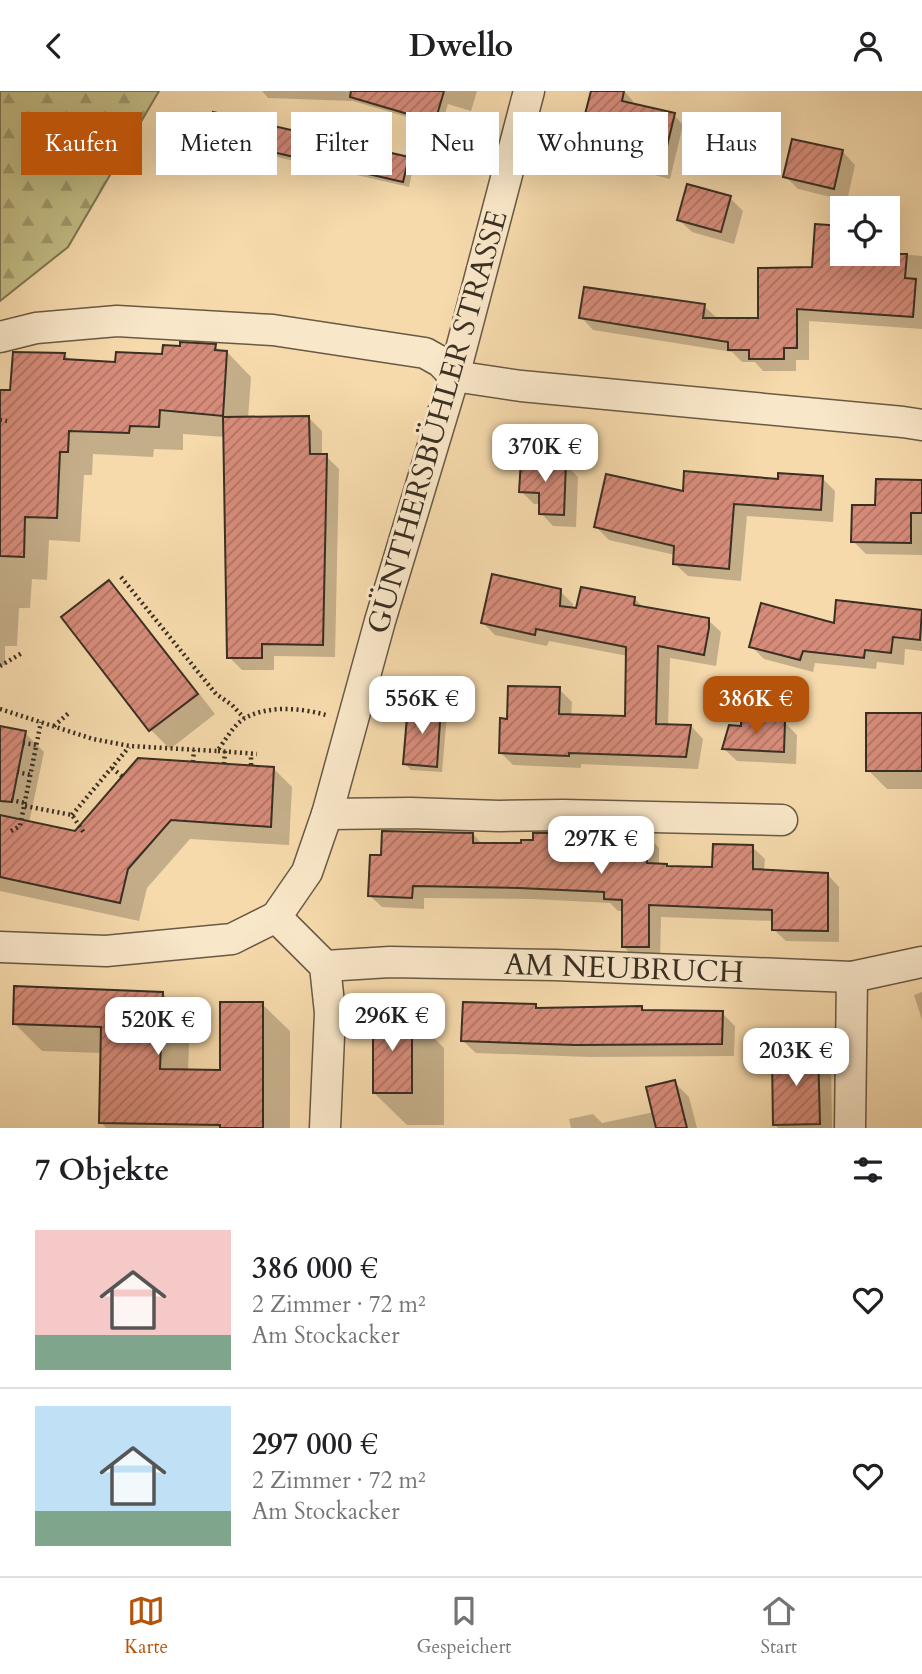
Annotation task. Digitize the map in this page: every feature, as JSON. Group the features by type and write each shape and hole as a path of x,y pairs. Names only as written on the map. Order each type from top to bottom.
{"street":[{"name":"GÜNTHERSBÜHLER STRASSE","path":"0,947 106,951 233,939 276,917 307,873 327,814 380,621 454,376 529,91"},
{"path":"0,337 36,328 117,321 273,330 425,353 441,362 454,376 521,386 922,425"},
{"path":"327,814 563,815 782,820"},
{"path":"276,917 325,966 331,1013 325,1128"},
{"name":"AM NEUBRUCH","path":"325,966 390,962 555,965 852,977 922,962"},
{"path":"850,1128 852,977"}],"path":[{"path":"0,420 7,421"},
{"path":"121,577 216,694 244,718"},
{"path":"0,666 22,653"},
{"path":"0,709 93,739 130,746 254,754 251,765"},
{"path":"217,751 244,718 271,709 312,711 352,723"},
{"path":"54,726 71,712"},
{"path":"11,831 20,826 41,722"},
{"path":"23,743 37,745"},
{"path":"72,815 130,746"},
{"path":"193,762 194,750"},
{"path":"224,764 225,751"},
{"path":"112,768 122,777"},
{"path":"18,772 31,775"},
{"path":"11,800 72,815 84,833"}],"green space":[{"path":"0,91 159,91 142,120 142,112 21,112 21,175 110,175 68,247 0,301"}],"building":[{"path":"351,91 444,91 438,112 406,113 350,97"},
{"path":"591,91 624,91 622,101 675,113 668,142 668,112 586,112"},
{"path":"277,127 291,130 291,156 277,153"},
{"path":"792,139 843,150 834,189 783,177"},
{"path":"392,153 406,156 403,182 373,175 392,175"},
{"path":"687,184 731,196 721,232 677,220"},
{"path":"815,224 830,225 830,266 900,266 900,254 907,254 905,278 916,279 913,317 797,309 797,348 784,348 784,359 749,359 749,350 728,350 728,342 579,318 584,287 705,304 703,318 758,318 758,268 812,267"},
{"path":"180,342 216,344 215,350 227,351 223,416 160,410 159,427 130,426 129,433 69,431 68,452 60,452 57,518 25,517 24,557 0,556 0,390 10,390 13,352 65,353 64,359 115,362 116,352 162,354 163,345 180,346"},
{"path":"309,416 310,454 327,454 323,645 262,644 262,658 227,658 223,417"},
{"path":"521,460 566,462 564,515 539,514 539,493 519,492"},
{"path":"684,471 778,479 778,473 823,476 821,510 734,504 729,569 673,564 674,546 594,527 606,474 683,491"},
{"path":"876,479 922,480 922,513 911,513 911,543 851,542 852,505 875,505"},
{"path":"492,574 561,589 560,606 576,608 581,587 635,597 634,605 709,618 704,655 658,646 656,724 691,725 686,757 499,753 500,718 507,719 508,686 560,687 559,714 625,716 626,647 536,629 535,635 481,623"},
{"path":"109,580 198,694 149,731 61,617"},
{"path":"836,600 922,610 920,640 893,637 891,653 865,650 864,658 803,651 800,660 749,647 761,603 834,623"},
{"path":"408,705 441,707 437,767 403,764"},
{"path":"866,713 922,713 922,771 866,771"},
{"path":"741,719 785,721 784,752 722,749 729,725 741,726"},
{"path":"0,726 26,731 12,802 0,801"},
{"path":"138,758 274,767 271,827 171,820 128,869 120,903 0,877 0,815 75,831"},
{"path":"382,831 473,833 473,843 521,843 521,840 533,840 533,833 572,833 571,842 618,843 618,834 647,834 647,863 667,866 712,867 713,844 753,845 753,869 828,873 828,931 772,930 772,910 649,905 649,947 622,947 622,900 604,899 604,892 413,886 412,898 368,896 370,855 381,855"},
{"path":"14,986 163,992 160,1069 220,1070 220,1002 263,1002 263,1128 99,1123 101,1027 13,1024"},
{"path":"463,1002 536,1004 536,1008 642,1006 642,1010 723,1011 722,1044 576,1045 461,1041"},
{"path":"373,1013 412,1014 412,1093 373,1093"},
{"path":"790,1048 818,1048 820,1124 773,1125 772,1057 791,1052"},
{"path":"675,1080 687,1128 656,1128 646,1087"}]}
